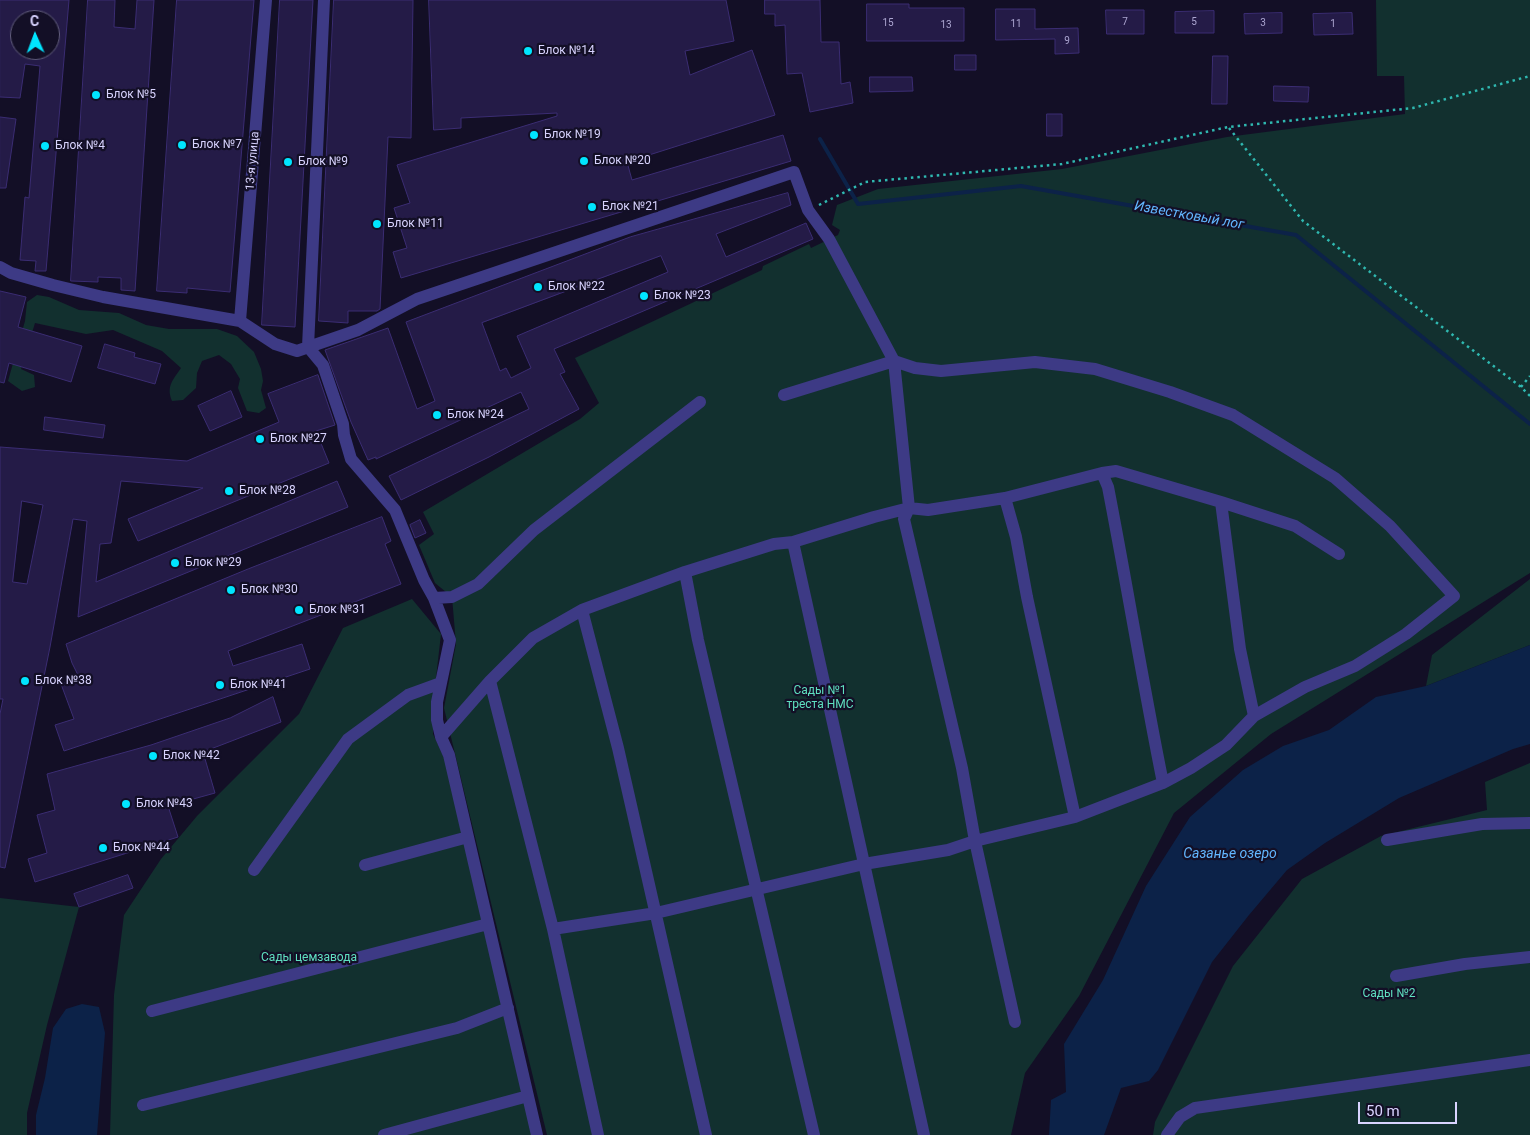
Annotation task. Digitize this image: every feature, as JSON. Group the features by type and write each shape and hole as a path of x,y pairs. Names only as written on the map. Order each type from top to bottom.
{"lane":[{"name":"13-я улица","path":"240,321 266,0"},
{"path":"324,0 308,347 323,365 343,424 351,459 395,510 424,580 434,598 450,640 437,711 440,737 450,755 537,1135"},
{"path":"0,267 12,273 53,285 103,297 240,321 276,344 297,351 358,330 417,299 794,172 808,210 829,239 894,361 909,508 904,519 956,741 975,841 1015,1022"},
{"path":"553,929 656,913 864,864 948,850 975,841 1075,817 1163,783 1191,768 1226,745 1254,716 1306,687 1355,666 1406,634 1454,596 1390,526 1335,478 1232,415 1170,392 1095,369 1035,362 941,372 915,368 894,361 784,395"},
{"path":"434,598 452,597 478,584 534,530 700,402"},
{"path":"440,737 490,681 533,638 582,610 685,572 774,544 793,542 909,508 928,510 1005,498 1116,471 1295,526 1339,554"},
{"path":"1102,473 1108,487 1163,783"},
{"path":"1005,498 1016,537 1033,625 1075,817"},
{"path":"1221,502 1240,649 1254,716"},
{"path":"793,542 924,1135"},
{"path":"685,572 698,640 814,1135"},
{"path":"582,610 618,748 706,1135"},
{"path":"490,681 553,929 598,1135"},
{"path":"254,870 348,739 408,695 441,683"},
{"path":"1387,840 1482,824 1530,823"},
{"path":"365,865 468,837"},
{"path":"152,1011 488,924"},
{"path":"1396,976 1465,964 1530,957"},
{"path":"143,1105 457,1028 508,1008"},
{"path":"1167,1135 1180,1117 1195,1108 1530,1060"},
{"path":"384,1135 528,1096"}],"path":[{"path":"833,198 865,182 1062,164 1228,127 1413,108 1530,76"},
{"path":"1228,127 1303,221 1521,387 1530,396"},
{"path":"1521,387 1530,376"}],"green space":[{"name":"Сады №1 треста НМС","path":"1376,0 1530,0 1530,573 1271,734 1174,813 1079,996 1025,1073 1011,1135 547,1135 444,708 456,644 452,597 435,583 419,545 434,534 423,512 580,419 599,403 575,358 762,270 763,266 809,244 811,248 838,235 840,230 832,225 837,205 878,189 1062,169 1227,137 1405,114 1404,76 1377,76"},
{"path":"37,295 49,297 79,310 119,313 146,325 169,329 217,329 237,336 254,352 261,369 263,381 261,390 266,408 259,413 247,411 238,388 240,379 231,364 219,355 202,361 197,373 196,388 183,400 172,401 170,387 181,368 162,351 113,330 86,334 35,323 21,369 34,375 35,387 22,391 8,381 25,321 27,302"},
{"path":"1530,579 1530,645 1426,686 1432,655"},
{"name":"Сады цемзавода","path":"412,599 441,634 433,704 433,734 446,762 532,1135 110,1135 114,995 124,915 161,859 197,816 299,714 343,628"},
{"name":"Сады №2","path":"1530,763 1530,1135 1153,1135 1155,1122 1233,966 1302,879 1381,836 1487,810 1485,782"},
{"path":"0,898 79,907 47,1025 27,1113 27,1135 0,1135"}],"water":[{"name":"Сазанье озеро","path":"1530,645 1530,744 1513,749 1399,798 1325,843 1287,870 1212,962 1158,1070 1149,1081 1121,1088 1104,1135 1049,1135 1051,1100 1066,1092 1064,1044 1103,980 1146,886 1190,817 1243,770 1283,746 1329,730 1376,697 1426,686"},
{"path":"82,1004 99,1007 105,1033 97,1135 36,1135 36,1115 45,1078 53,1028 66,1009"}],"building":[{"name":"Блок №4","path":"0,0 69,0 46,271 35,271 36,261 20,260 25,197 29,198 40,66 25,64 20,98 0,97"},
{"path":"88,0 115,0 114,27 135,29 137,0 154,0 135,291 121,290 121,278 98,277 98,282 71,281"},
{"path":"177,0 254,0 230,292 187,288 187,293 157,291"},
{"name":"Блок №9","path":"280,0 313,0 295,327 262,325"},
{"path":"334,0 413,0 411,138 388,137 380,309 377,311 348,311 348,323 319,321"},
{"path":"429,0 726,0 734,41 685,51 690,75 752,50 775,115 627,162 632,180 783,135 791,161 401,278 393,252 407,248 394,208 410,203 397,165 557,116 557,113 461,118 461,128 434,130"},
{"path":"765,0 820,0 821,42 839,42 841,84 850,82 853,103 810,112 802,73 787,74 785,25 775,26 775,14 765,14"},
{"path":"867,4 909,4 909,8 964,8 964,41 867,41"},
{"path":"996,9 1035,9 1035,29 1078,28 1079,53 1055,54 1055,39 996,40"},
{"path":"1106,10 1144,10 1144,34 1107,34"},
{"path":"1214,11 1214,33 1175,33 1175,12"},
{"path":"1282,13 1282,33 1245,34 1244,14"},
{"path":"1352,13 1353,34 1314,35 1313,14"},
{"path":"955,55 976,55 976,70 955,70"},
{"path":"1213,56 1228,56 1227,104 1212,104"},
{"path":"870,77 912,77 913,91 870,92"},
{"path":"1274,86 1309,87 1308,102 1274,101"},
{"path":"1047,114 1062,114 1062,136 1047,136"},
{"path":"0,117 16,119 6,188 0,188"},
{"path":"788,193 791,205 716,234 726,257 806,223 813,239 554,349 565,372 560,374 579,409 489,457 401,500 389,476 529,409 521,392 376,459 376,457 368,460 351,422 325,350 388,328 417,409 435,401 406,322 630,237","holes":["661,256 668,272 517,336 531,368 511,378 506,368 500,371 482,323"]},
{"path":"0,291 26,297 18,327 82,346 71,382 9,363 4,383 0,382"},
{"path":"105,344 135,353 134,357 161,364 155,384 98,368"},
{"path":"318,375 335,425 316,431 329,463 138,541 128,519 203,488 121,481 111,543 100,544 96,582 337,481 348,507 78,617 87,521 73,519 50,647 5,868 0,867 0,714 3,699 0,699 0,447 187,461 279,422 268,394","holes":["22,501 43,505 27,584 13,582"]},
{"path":"231,391 242,417 210,431 198,406"},
{"path":"45,417 105,425 103,438 44,430"},
{"path":"382,517 391,541 385,544 401,584 228,651 233,666 302,644 310,669 64,751 55,725 74,719 61,684 79,677 66,644 248,569"},
{"path":"420,520 426,533 415,538 410,525"},
{"path":"273,697 281,722 203,752 215,793 168,806 178,837 35,882 28,859 47,853 37,815 55,810 47,774 151,745 230,718"},
{"name":"Блок №44","path":"128,875 133,888 79,907 74,894"}],"waterway":[{"name":"Известковый лог","path":"820,139 858,204 1021,186 1296,235 1530,424"}],"place":[{"name":"Блок №14","path":"528,51"},
{"name":"Блок №5","path":"96,95"},
{"name":"Блок №19","path":"534,135"},
{"name":"Блок №7","path":"182,145"},
{"name":"Блок №4","path":"45,146"},
{"name":"Блок №20","path":"584,161"},
{"name":"Блок №9","path":"288,162"},
{"name":"Блок №21","path":"592,207"},
{"name":"Блок №11","path":"377,224"},
{"name":"Блок №22","path":"538,287"},
{"name":"Блок №23","path":"644,296"},
{"name":"Блок №24","path":"437,415"},
{"name":"Блок №27","path":"260,439"},
{"name":"Блок №28","path":"229,491"},
{"name":"Блок №29","path":"175,563"},
{"name":"Блок №30","path":"231,590"},
{"name":"Блок №31","path":"299,610"},
{"name":"Блок №38","path":"25,681"},
{"name":"Блок №41","path":"220,685"},
{"name":"Блок №42","path":"153,756"},
{"name":"Блок №43","path":"126,804"},
{"name":"Блок №44","path":"103,848"}]}
